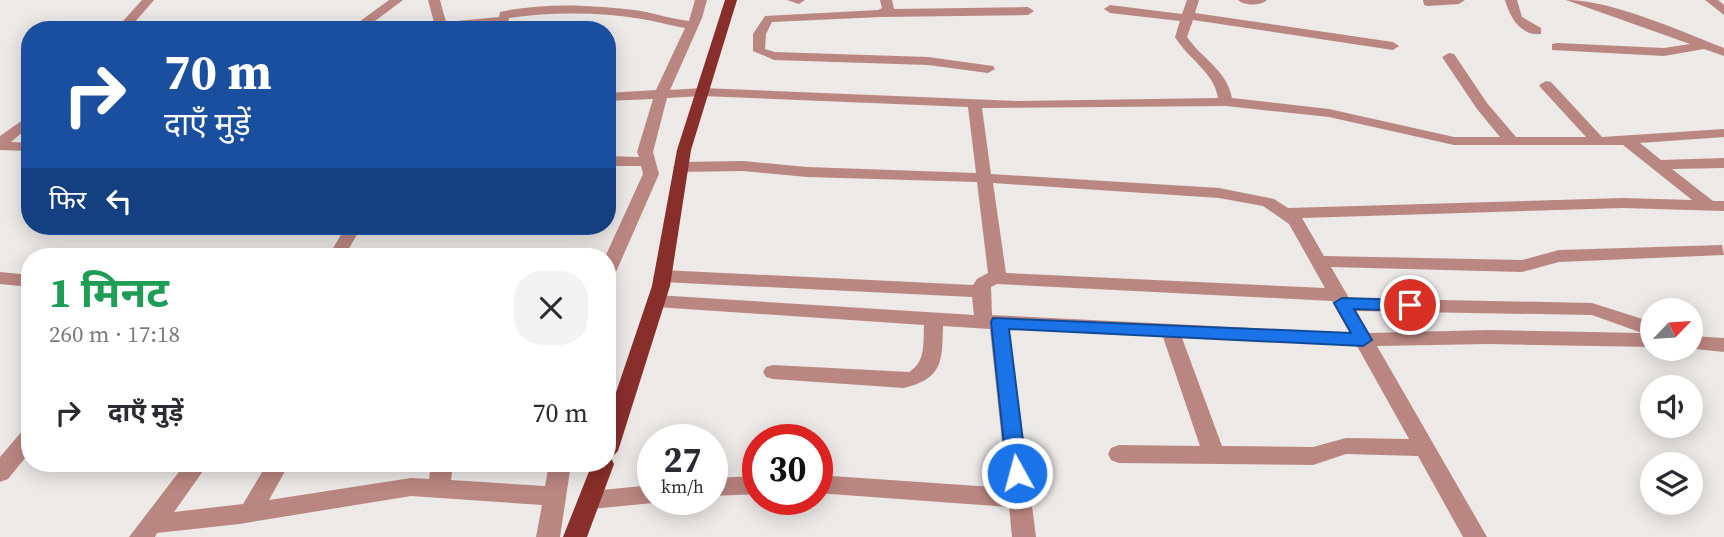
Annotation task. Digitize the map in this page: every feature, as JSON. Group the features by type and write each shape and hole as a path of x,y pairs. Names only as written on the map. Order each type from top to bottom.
{"main road":[{"path":"616,423 656,301 681,167 731,0"},
{"path":"575,537 600,472"}],"street":[{"path":"129,21 148,0"},
{"path":"367,21 397,0"},
{"path":"434,0 440,21"},
{"path":"616,252 649,180 650,169 645,152 661,95 693,25 701,0"},
{"path":"793,0 799,0"},
{"path":"881,13 888,9 886,0"},
{"path":"1193,0 1180,33 1182,40 1219,76 1225,87 1226,102"},
{"path":"1244,0 1261,0"},
{"path":"1428,2 1459,0"},
{"path":"1511,0 1517,19 1537,31"},
{"path":"1572,0 1724,52"},
{"path":"1711,0 1724,11"},
{"path":"500,2 504,21"},
{"path":"508,21 561,8 639,15 670,23 693,25"},
{"path":"1110,9 1393,46"},
{"path":"988,69 929,61 764,55 758,46 761,26 769,19 881,13 1028,11"},
{"path":"1557,47 1664,52 1706,45"},
{"path":"1449,57 1482,106 1512,142"},
{"path":"1546,85 1598,142"},
{"path":"616,97 702,92 974,103 1226,102 1329,113 1454,141 1598,142 1724,133"},
{"path":"974,103 997,273 988,285 992,322 1026,537"},
{"path":"1,143 21,126"},
{"path":"1626,140 1716,205"},
{"path":"1,143 21,145"},
{"path":"616,161 646,162"},
{"path":"1657,164 1724,163"},
{"path":"681,167 743,166 807,172 984,178 1219,193 1268,202 1296,221 1475,537"},
{"path":"1286,213 1623,203 1716,205"},
{"path":"1318,261 1522,267 1559,256 1722,250"},
{"path":"662,276 988,285 1592,309 1640,324"},
{"path":"0,278 21,280"},
{"path":"656,301 933,319 1363,340 1502,337 1640,340"},
{"path":"773,372 904,381 918,379 925,375 930,366 933,319"},
{"path":"1170,331 1214,455"},
{"path":"1703,344 1724,345"},
{"path":"1119,454 1313,456 1346,446 1425,448"},
{"path":"0,473 21,447"},
{"path":"146,531 191,472"},
{"path":"250,512 273,472"},
{"path":"439,487 441,472"},
{"path":"548,537 558,472"},
{"path":"833,485 1020,498"},
{"path":"146,531 411,487 553,496"},
{"path":"591,500 637,496"}],"route":[{"path":"1017,473 999,322 1363,340 1342,303 1410,305"}]}
